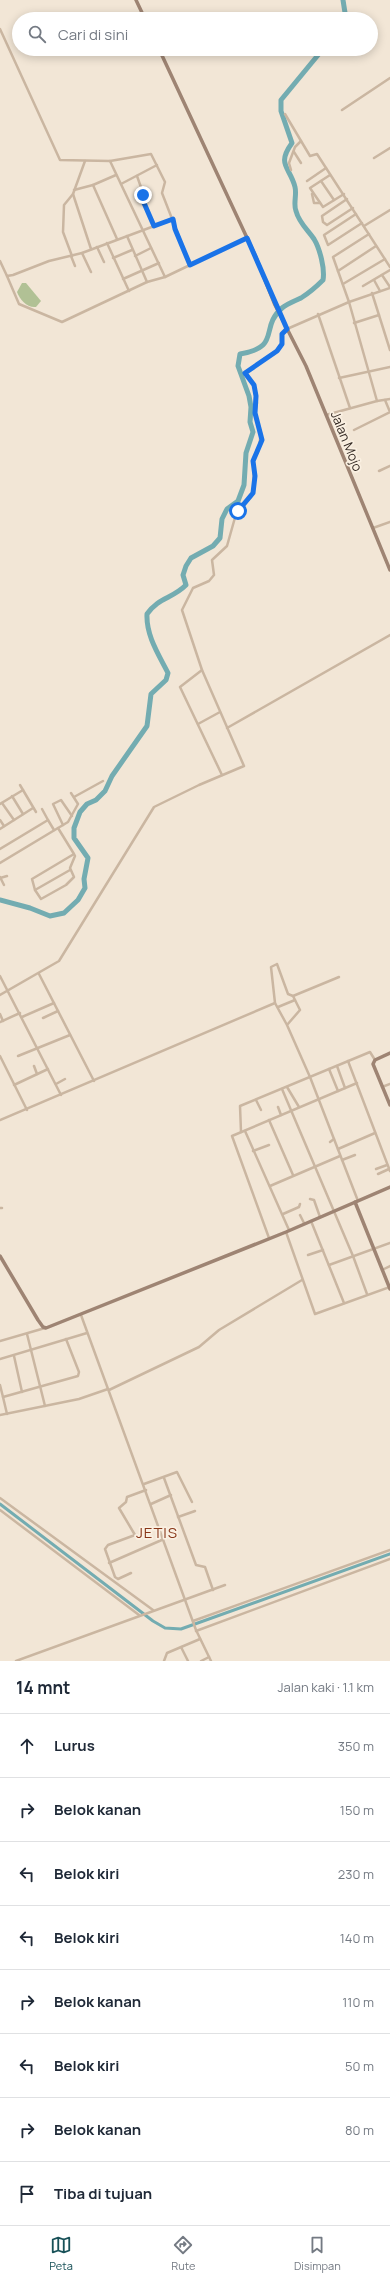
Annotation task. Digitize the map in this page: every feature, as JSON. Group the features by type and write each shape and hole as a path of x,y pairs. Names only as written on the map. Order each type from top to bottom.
{"main road":[{"path":"136,0 142,12"},
{"name":"Jalan Mojo","path":"162,56 247,238 275,305 299,351 390,570"},
{"path":"390,1053 375,1060 373,1066 382,1087 388,1094 390,1105"},
{"path":"0,1256 38,1320 45,1328 81,1316 288,1231 390,1187"},
{"path":"357,1202 390,1288"}],"street":[{"path":"0,30 58,158 64,161 110,161 150,153 165,182 162,193 190,265"},
{"path":"342,110 390,78"},
{"path":"285,114 310,156 317,154 353,208 390,269 363,286"},
{"path":"291,170 289,163 296,144 301,141"},
{"path":"374,158 390,148"},
{"path":"294,152 301,163"},
{"path":"75,266 63,228 64,205 73,194 83,161"},
{"path":"110,161 165,277"},
{"path":"121,184 157,165"},
{"path":"307,181 326,168"},
{"path":"330,174 310,188 314,203 320,203 323,207 344,194"},
{"path":"74,190 93,185 116,175"},
{"path":"137,176 143,193 143,200 154,226"},
{"path":"321,181 334,200"},
{"path":"93,185 117,239"},
{"path":"73,194 92,249"},
{"path":"347,199 322,216 323,222 327,226 353,208"},
{"path":"364,226 390,210"},
{"path":"356,214 324,235 328,245 362,223"},
{"path":"7,276 48,261 82,253 173,219"},
{"path":"369,234 333,257 349,302 367,372 377,401"},
{"path":"127,236 134,256 147,282"},
{"path":"0,261 19,304 62,322 147,282 165,277 247,238"},
{"path":"107,243 128,291"},
{"path":"338,272 376,246"},
{"path":"97,247 104,262"},
{"path":"134,256 151,248"},
{"path":"113,258 132,250"},
{"path":"82,253 91,272"},
{"path":"343,284 385,259"},
{"path":"123,279 142,272 159,263"},
{"path":"0,995 39,974 62,958 154,807 244,766 202,670 182,608 195,586 209,581 214,575 212,560 227,546 236,514 253,493 255,476 253,461 262,440 255,413 256,396 254,385 246,371 277,351 282,344 282,334 287,329 318,314 390,287 382,275"},
{"path":"374,280 380,291"},
{"path":"372,293 390,350"},
{"path":"318,314 350,408"},
{"path":"354,323 379,315"},
{"path":"339,378 390,368"},
{"path":"326,415 377,401 390,399"},
{"path":"354,430 390,412 385,400"},
{"path":"379,471 390,466"},
{"path":"372,528 390,522"},
{"path":"228,728 390,635"},
{"path":"202,670 180,687 222,775"},
{"path":"198,724 220,712"},
{"path":"74,797 103,781"},
{"path":"20,785 36,812"},
{"path":"14,820 1,803 22,790"},
{"path":"0,863 64,825 72,816 78,805 72,793"},
{"path":"12,796 23,814"},
{"path":"64,825 53,804 61,800 72,816"},
{"path":"0,829 33,808"},
{"path":"42,809 54,830"},
{"path":"0,820 4,826"},
{"path":"0,849 48,820"},
{"path":"58,828 74,854 70,870 74,878 43,899 35,890 32,879 74,854"},
{"path":"35,890 70,870"},
{"path":"4,885 0,878 7,876"},
{"path":"287,1025 300,1011 293,996 288,994 278,965 272,966 275,1003 287,1025 319,1098 357,1202"},
{"path":"39,974 94,1081"},
{"path":"0,976 61,1095"},
{"path":"293,996 339,976"},
{"path":"278,1007 295,1000"},
{"path":"0,1120 27,1110 275,1003"},
{"path":"22,1017 54,1004"},
{"path":"43,1018 58,1011"},
{"path":"0,1014 1,1021 20,1013"},
{"path":"18,1056 70,1035"},
{"path":"240,1132 240,1106 370,1052 375,1060"},
{"path":"0,1056 27,1110"},
{"path":"348,1061 390,1170 378,1174"},
{"path":"34,1066 37,1074"},
{"path":"337,1066 345,1088"},
{"path":"14,1085 48,1069"},
{"path":"329,1069 338,1091"},
{"path":"56,1084 65,1079"},
{"path":"269,1238 232,1138 240,1132 356,1083"},
{"path":"382,1087 390,1084"},
{"path":"287,1087 298,1107"},
{"path":"282,1089 353,1256 367,1294"},
{"path":"256,1100 261,1110"},
{"path":"278,1107 281,1115"},
{"path":"269,1120 293,1175"},
{"path":"244,1131 282,1214 302,1280 315,1314 367,1294 390,1288"},
{"path":"338,1149 375,1133"},
{"path":"330,1142 334,1139"},
{"path":"253,1151 269,1145"},
{"path":"342,1160 355,1155"},
{"path":"270,1186 340,1156"},
{"path":"376,1169 387,1165"},
{"path":"310,1199 314,1200 320,1217"},
{"path":"282,1214 299,1208 300,1204"},
{"path":"300,1215 304,1223"},
{"path":"311,1221 344,1303"},
{"path":"329,1265 390,1243"},
{"path":"308,1255 323,1250"},
{"path":"382,1270 390,1266"},
{"path":"0,1415 89,1396 109,1390 199,1347 219,1330 302,1280"},
{"path":"81,1316 144,1484 196,1630 211,1661"},
{"path":"0,1341 45,1328"},
{"path":"0,1359 87,1333"},
{"path":"27,1334 33,1350 45,1406"},
{"path":"3,1397 79,1375 66,1339"},
{"path":"14,1356 22,1392"},
{"path":"0,1385 7,1414"},
{"path":"144,1484 177,1472 192,1502"},
{"path":"164,1478 196,1565 205,1567 213,1590"},
{"path":"118,1578 113,1573 105,1547 135,1534 120,1507 126,1502 127,1497 146,1490"},
{"path":"151,1504 171,1495"},
{"path":"0,1498 153,1610"},
{"path":"0,1510 141,1615"},
{"path":"178,1518 194,1511"},
{"path":"109,1563 164,1539"},
{"path":"193,1622 390,1550"},
{"path":"196,1630 390,1559"},
{"path":"118,1578 131,1573"},
{"path":"116,1584 118,1578"},
{"path":"16,1661 225,1585"},
{"path":"164,1661 167,1653 200,1638"},
{"path":"181,1647 188,1661"},
{"path":"201,1661 209,1657"}],"green space":[{"path":"22,283 26,283 41,301 36,307 27,305 20,298 17,292"}],"waterway":[{"path":"343,0 345,12"},
{"path":"0,900 30,908 50,916 64,913 78,900 85,888 84,879 88,858 74,838 74,828 80,812 87,804 96,800 105,791 112,776 147,726 151,694 166,680 168,673 151,638 147,622 147,614 156,604 181,590 186,585 183,575 186,566 191,558 213,546 220,538 222,519 227,509 238,501 244,485 246,453 253,432 250,422 251,407 249,396 238,366 240,354 253,351 261,347 266,342 275,315 289,303 304,296 323,280 323,265 318,248 314,239 299,219 295,208 295,187 285,161 287,150 292,143 281,111 281,100 317,56"},
{"path":"0,1504 153,1621 165,1628 181,1629 390,1554"}],"district":[{"name":"JETIS","path":"157,1533"}],"route":[{"path":"143,195 144,203 154,226 173,219 175,229 190,265 247,238 275,305 287,329 282,334 282,344 277,351 245,373 254,385 257,403 255,413 262,440 253,461 255,476 252,496 238,511"}]}
